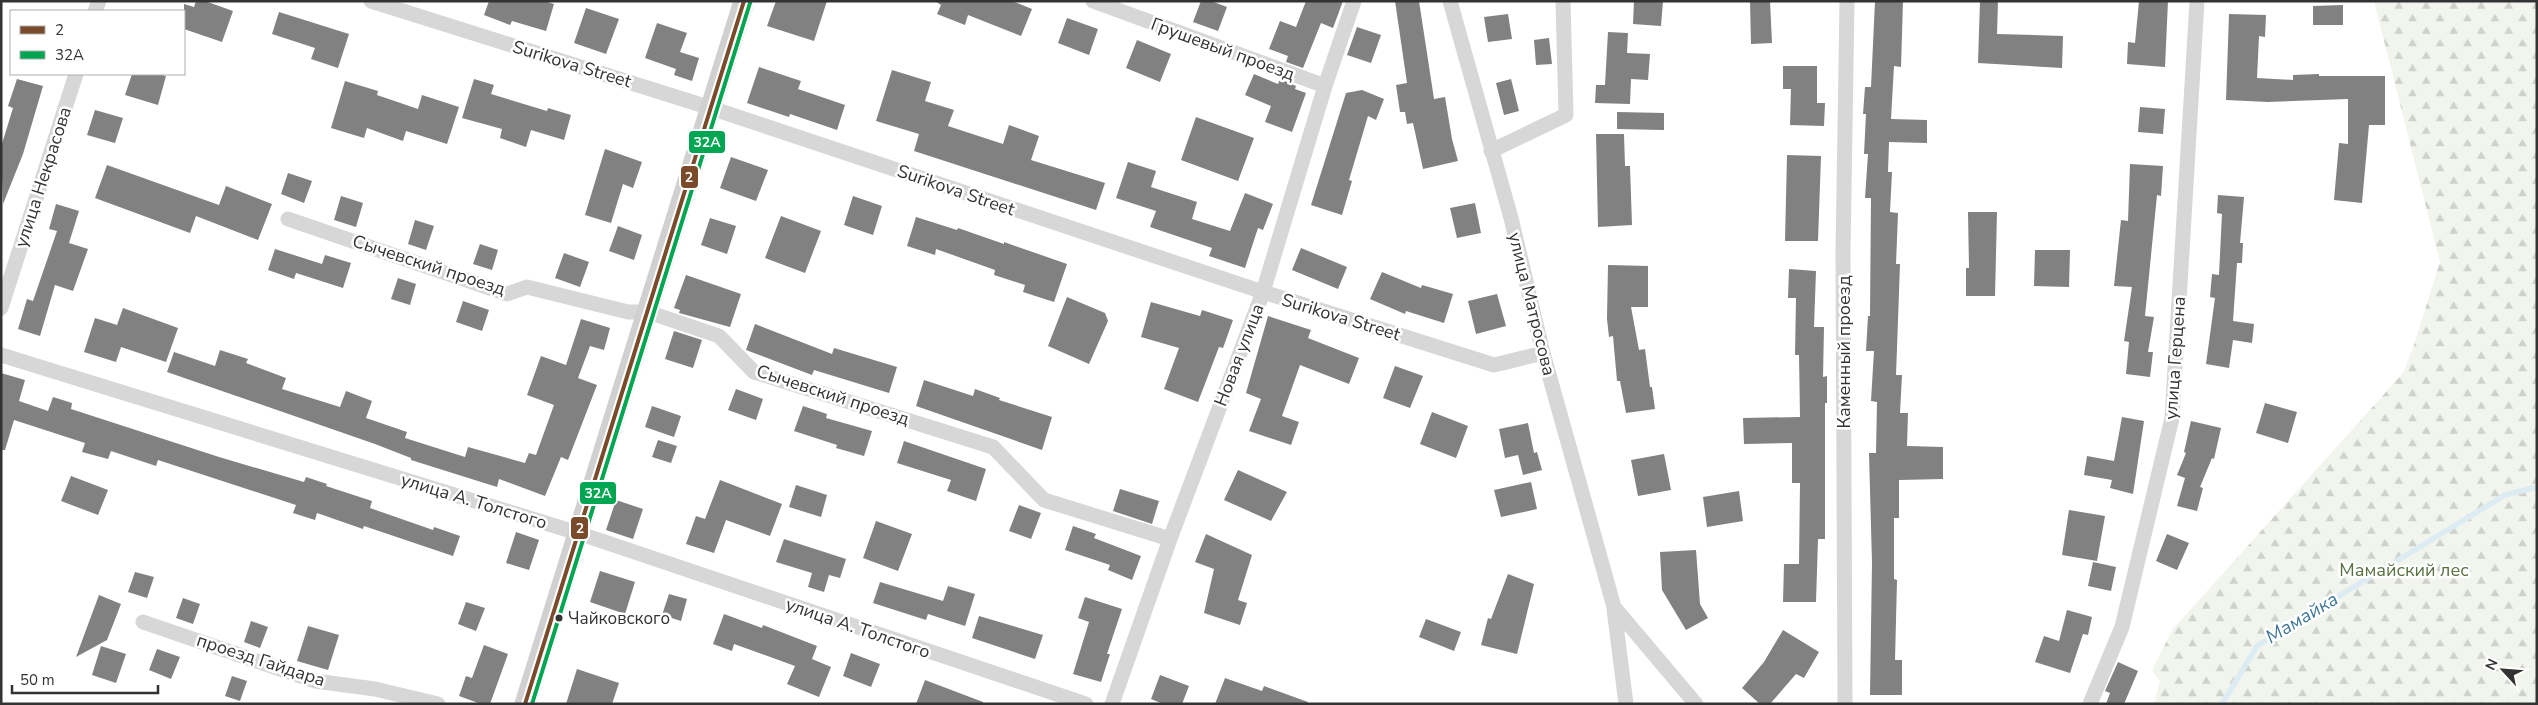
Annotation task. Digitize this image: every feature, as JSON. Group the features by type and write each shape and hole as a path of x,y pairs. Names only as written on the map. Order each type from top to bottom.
{"main road":[{"path":"525,704 744,1"}],"street":[{"name":"Surikova Street","path":"371,1 711,108 1263,292 1494,365 1543,353"},
{"name":"Грушевый проезд","path":"1094,1 1325,86"},
{"name":"Новая улица","path":"1112,704 1170,539 1263,292 1325,86 1354,1"},
{"name":"улица Матросова","path":"1450,1 1511,218 1543,353 1614,607 1626,704"},
{"path":"1491,150 1566,115 1563,1"},
{"name":"Каменный проезд","path":"1845,704 1843,253 1847,1"},
{"name":"улица Герцена","path":"2090,704 2122,627 2172,418 2198,1"},
{"name":"улица Некрасова","path":"1,308 76,75"},
{"name":"Сычевский проезд","path":"288,219 508,294 527,286 628,312 648,312 719,336 754,372 993,447 1044,500 1170,539"},
{"name":"улица А. Толстого","path":"1,355 578,533 1086,704"},
{"name":"улица Матросова","path":"1614,607 1696,704"},
{"name":"проезд Гайдара","path":"143,622 315,681 375,689 438,704"}],"green space":[{"name":"Мамайский лес","path":"2374,1 2537,1 2537,704 2154,704 2160,681 2152,670 2173,629 2403,373 2413,348 2440,262"}],"building":[{"path":"196,1 205,1 233,11 222,42 185,29 184,4 194,7"},
{"path":"489,1 544,1 554,4 546,31 512,21 510,25 484,15"},
{"path":"776,1 827,1 814,41 767,26"},
{"path":"935,1 1012,1 1032,9 1021,36 968,15 965,25 937,14 941,5"},
{"path":"1201,1 1211,1 1227,7 1218,31 1193,22"},
{"path":"1306,1 1343,1 1333,28 1321,23 1303,68 1286,62 1288,56 1269,49 1280,21 1296,27"},
{"path":"1395,1 1419,1 1434,99 1445,97 1452,139 1458,161 1423,169 1413,123 1407,124 1405,112 1400,112 1396,85 1407,83"},
{"path":"1634,1 1663,1 1661,26 1633,24"},
{"path":"1750,1 1770,1 1772,43 1751,44"},
{"path":"1875,1 1903,1 1901,67 1894,66 1891,119 1927,120 1927,143 1889,142 1888,172 1892,172 1890,212 1898,213 1896,264 1900,264 1896,375 1902,375 1900,413 1908,413 1907,446 1943,447 1943,479 1899,480 1899,518 1894,518 1894,579 1897,580 1895,660 1902,660 1902,695 1870,695 1872,563 1869,453 1876,453 1877,402 1871,401 1874,351 1866,351 1868,316 1870,316 1871,198 1865,198 1868,154 1864,154 1866,114 1863,114 1865,87 1871,87"},
{"path":"1980,1 1998,1 1997,34 2063,36 2062,68 1978,63"},
{"path":"2139,1 2168,1 2165,67 2127,64 2128,42 2135,43"},
{"path":"2343,5 2343,25 2313,25 2313,6"},
{"path":"586,8 619,19 606,54 574,43"},
{"path":"279,12 349,34 338,68 311,59 315,48 272,34"},
{"path":"1508,14 1512,39 1488,42 1484,17"},
{"path":"2229,14 2266,15 2265,37 2259,36 2257,78 2293,80 2293,75 2319,74 2319,76 2385,76 2385,125 2369,125 2362,203 2334,200 2339,143 2348,144 2348,99 2268,102 2226,100"},
{"path":"1067,18 1098,29 1089,55 1058,43"},
{"path":"657,23 687,33 680,52 699,58 692,81 674,75 676,69 645,58"},
{"path":"1357,27 1381,35 1371,63 1347,55"},
{"path":"1608,32 1628,33 1627,53 1650,54 1648,80 1631,79 1630,104 1595,103 1596,85 1605,85"},
{"path":"1549,38 1552,64 1536,65 1534,40"},
{"path":"1137,40 1171,54 1160,82 1126,68"},
{"path":"1783,66 1817,66 1817,103 1825,103 1824,126 1790,125 1791,89 1783,89"},
{"path":"759,67 801,81 798,89 845,105 837,130 790,114 789,117 747,103"},
{"path":"892,70 931,82 925,101 954,110 948,126 1003,144 1009,125 1039,136 1031,160 1105,183 1096,210 914,151 919,134 876,121"},
{"path":"1254,74 1278,84 1280,79 1296,86 1295,89 1306,93 1292,132 1265,122 1271,106 1245,95"},
{"path":"132,75 166,76 158,105 125,95"},
{"path":"17,79 43,86 23,154 3,204 1,147 13,108 8,106"},
{"path":"474,79 494,85 491,94 547,111 548,108 571,115 564,140 531,130 526,147 500,138 502,129 462,118"},
{"path":"1511,79 1519,111 1504,115 1496,83"},
{"path":"345,81 378,91 377,95 418,109 422,95 459,107 447,144 406,131 403,141 367,128 364,138 331,128"},
{"path":"1362,90 1384,99 1376,120 1368,116 1349,180 1352,181 1342,215 1311,205 1346,93"},
{"path":"2140,107 2165,109 2163,134 2138,132"},
{"path":"95,110 123,118 115,143 87,135"},
{"path":"1617,112 1664,113 1664,130 1617,129"},
{"path":"1196,117 1254,138 1238,181 1181,160"},
{"path":"1596,134 1624,134 1625,166 1630,166 1632,225 1598,227"},
{"path":"605,149 642,162 633,188 623,184 611,223 585,215"},
{"path":"1787,155 1821,156 1818,241 1785,241"},
{"path":"731,157 768,170 756,201 720,188"},
{"path":"1128,162 1156,171 1151,187 1197,202 1192,219 1230,231 1245,193 1273,204 1263,230 1258,228 1245,268 1209,256 1212,248 1150,227 1156,211 1116,198"},
{"path":"2130,164 2163,166 2161,196 2157,195 2145,316 2154,317 2148,352 2153,352 2150,377 2126,374 2129,342 2124,341 2132,287 2114,286 2121,220 2128,221"},
{"path":"107,165 219,205 226,186 272,204 258,240 196,216 190,233 95,198"},
{"path":"288,173 312,181 304,203 281,194"},
{"path":"2218,195 2244,197 2240,243 2243,243 2242,263 2237,263 2233,321 2254,324 2252,343 2233,340 2229,368 2206,364 2215,298 2210,297 2212,274 2219,275 2222,214 2217,213"},
{"path":"341,196 363,203 356,227 334,220"},
{"path":"853,196 882,206 873,235 844,225"},
{"path":"1475,203 1481,233 1457,238 1450,208"},
{"path":"56,204 79,211 69,243 88,249 73,291 55,285 40,336 18,329 27,299 33,301 57,231 49,229"},
{"path":"1968,212 1997,212 1995,296 1966,296 1966,268 1969,268"},
{"path":"781,216 821,231 805,273 765,258"},
{"path":"916,217 957,230 958,228 1004,244 1004,242 1067,264 1054,302 1023,292 1025,285 994,275 995,270 936,249 935,255 907,246"},
{"path":"710,218 736,226 727,254 701,245"},
{"path":"415,220 434,226 426,250 408,244"},
{"path":"618,226 642,235 634,260 609,251"},
{"path":"480,244 498,250 492,270 473,264"},
{"path":"1301,248 1347,267 1338,289 1292,270"},
{"path":"275,249 322,264 325,255 351,263 343,288 296,273 294,279 268,270"},
{"path":"2035,250 2070,250 2069,287 2034,286"},
{"path":"564,253 589,262 580,287 555,278"},
{"path":"1608,265 1648,266 1648,307 1631,307 1639,350 1645,349 1655,409 1626,413 1620,381 1617,381 1613,336 1609,337 1607,319"},
{"path":"1789,269 1816,271 1814,327 1824,327 1823,377 1827,376 1827,403 1825,403 1825,539 1818,539 1816,602 1783,602 1784,564 1799,564 1800,483 1792,483 1792,443 1744,444 1743,418 1800,417 1799,355 1795,355 1796,298 1788,298"},
{"path":"1382,272 1421,288 1422,285 1453,294 1444,323 1406,311 1405,314 1370,299"},
{"path":"686,275 741,294 730,327 679,313 680,310 674,308"},
{"path":"398,278 416,284 410,305 391,299"},
{"path":"1497,294 1506,326 1476,334 1468,301"},
{"path":"1067,297 1105,313 1108,321 1089,364 1048,346"},
{"path":"463,301 489,310 482,331 456,322"},
{"path":"1151,302 1200,316 1202,310 1233,320 1223,348 1219,347 1198,402 1164,389 1179,348 1141,337"},
{"path":"123,308 178,328 166,362 121,347 116,362 84,352 95,318 117,325"},
{"path":"1268,316 1311,330 1308,338 1359,358 1349,384 1300,365 1282,416 1299,422 1291,445 1249,431 1261,399 1246,393"},
{"path":"581,319 610,328 604,350 590,346 578,378 597,385 568,460 561,457 545,496 499,479 497,487 411,460 411,458 375,444 167,372 174,352 215,366 220,350 248,359 246,363 286,378 282,389 340,407 346,391 372,401 366,418 407,432 405,438 465,457 468,447 525,463 529,453 536,455 554,405 527,395 541,356 566,365"},
{"path":"755,324 832,354 834,348 897,367 889,393 814,370 812,375 746,350"},
{"path":"674,331 702,340 693,368 665,359"},
{"path":"1395,366 1423,376 1410,408 1383,398"},
{"path":"1,373 25,380 19,401 48,411 53,397 72,403 71,409 219,457 304,482 306,477 327,484 326,486 372,501 370,508 433,530 434,527 460,536 453,556 364,526 363,529 317,513 315,520 293,513 296,505 158,460 156,466 111,451 108,459 82,452 85,443 14,420 5,450 1,450"},
{"path":"924,380 973,396 975,389 1000,398 999,400 1052,417 1042,450 916,406"},
{"path":"736,389 763,399 756,420 728,410"},
{"path":"2265,403 2297,412 2288,443 2256,433"},
{"path":"652,406 681,416 674,437 645,427"},
{"path":"803,406 827,414 826,418 872,431 864,456 836,448 837,445 794,431"},
{"path":"1432,412 1468,426 1456,458 1420,444"},
{"path":"2122,417 2144,421 2133,494 2110,488 2112,480 2084,475 2087,456 2114,461"},
{"path":"2191,421 2221,428 2214,459 2212,458 2200,487 2203,488 2197,511 2177,506 2185,478 2177,475 2186,453 2184,452"},
{"path":"1528,423 1534,453 1537,452 1542,470 1523,475 1518,455 1505,458 1499,429"},
{"path":"658,440 677,446 671,463 652,457"},
{"path":"904,441 986,469 976,501 947,491 951,480 897,463"},
{"path":"1664,454 1671,490 1638,496 1631,460"},
{"path":"1238,470 1287,492 1271,521 1224,500"},
{"path":"71,476 108,490 98,515 61,501"},
{"path":"720,480 782,504 770,536 726,520 714,553 686,544 696,516 705,519"},
{"path":"1531,482 1537,509 1501,517 1494,490"},
{"path":"796,485 827,495 821,517 789,507"},
{"path":"1120,489 1159,501 1152,524 1113,511"},
{"path":"1739,491 1743,521 1707,527 1703,497"},
{"path":"616,500 643,509 633,539 606,530"},
{"path":"1019,505 1041,513 1031,539 1009,531"},
{"path":"2069,510 2105,516 2097,561 2062,555"},
{"path":"876,521 912,534 898,571 863,558"},
{"path":"1073,526 1096,534 1094,538 1141,556 1132,580 1108,570 1110,565 1065,550"},
{"path":"516,532 539,540 529,570 506,563"},
{"path":"1206,534 1252,555 1238,600 1247,603 1240,625 1204,613 1214,569 1195,562"},
{"path":"2167,534 2189,543 2177,570 2156,561"},
{"path":"784,539 846,559 840,578 829,575 824,592 808,587 812,573 776,562"},
{"path":"1696,550 1700,604 1708,618 1686,630 1662,590 1660,552"},
{"path":"2093,562 2116,567 2111,591 2088,586"},
{"path":"600,571 635,582 625,614 590,602"},
{"path":"135,572 154,577 147,598 128,592"},
{"path":"1508,574 1534,584 1517,654 1481,645 1488,618 1491,619"},
{"path":"880,582 943,601 948,586 975,594 965,626 928,614 926,620 873,603"},
{"path":"669,594 687,599 681,621 662,615"},
{"path":"99,595 121,604 107,640 76,657"},
{"path":"1085,597 1122,609 1107,654 1110,654 1101,682 1073,674 1089,622 1078,618"},
{"path":"183,598 200,604 193,624 176,618"},
{"path":"466,602 485,608 476,631 458,624"},
{"path":"2067,610 2092,617 2088,635 2083,634 2070,673 2035,662 2044,636 2059,641"},
{"path":"724,614 762,628 763,625 817,646 812,659 831,667 819,697 787,684 795,666 734,644 732,651 713,644"},
{"path":"979,616 1043,635 1035,659 972,638"},
{"path":"1426,619 1461,632 1454,651 1419,637"},
{"path":"251,621 268,627 260,648 244,642"},
{"path":"308,626 339,635 328,670 297,661"},
{"path":"1783,630 1819,652 1804,678 1796,674 1770,704 1760,704 1742,688 1764,662"},
{"path":"484,645 508,654 490,704 481,704 459,696 466,676 472,678"},
{"path":"101,646 126,654 116,683 92,675"},
{"path":"157,649 180,657 171,679 149,670"},
{"path":"851,653 880,664 871,687 843,676"},
{"path":"2118,662 2138,671 2124,704 2106,704 2110,693 2105,691"},
{"path":"577,669 619,683 612,704 566,704"},
{"path":"1160,675 1189,686 1182,704 1163,704 1151,699"},
{"path":"232,676 247,681 240,701 225,696"},
{"path":"1225,678 1262,691 1264,686 1308,702 1308,704 1215,704"},
{"path":"925,680 983,702 983,704 916,704"}],"waterway":[{"name":"Мамайка","path":"2222,704 2257,646 2505,495 2537,487"}],"transit line":[{"name":"2","path":"525,704 744,1"},
{"name":"32A","path":"532,704 750,3"}],"place":[{"name":"Чайковского","path":"559,618"}]}
